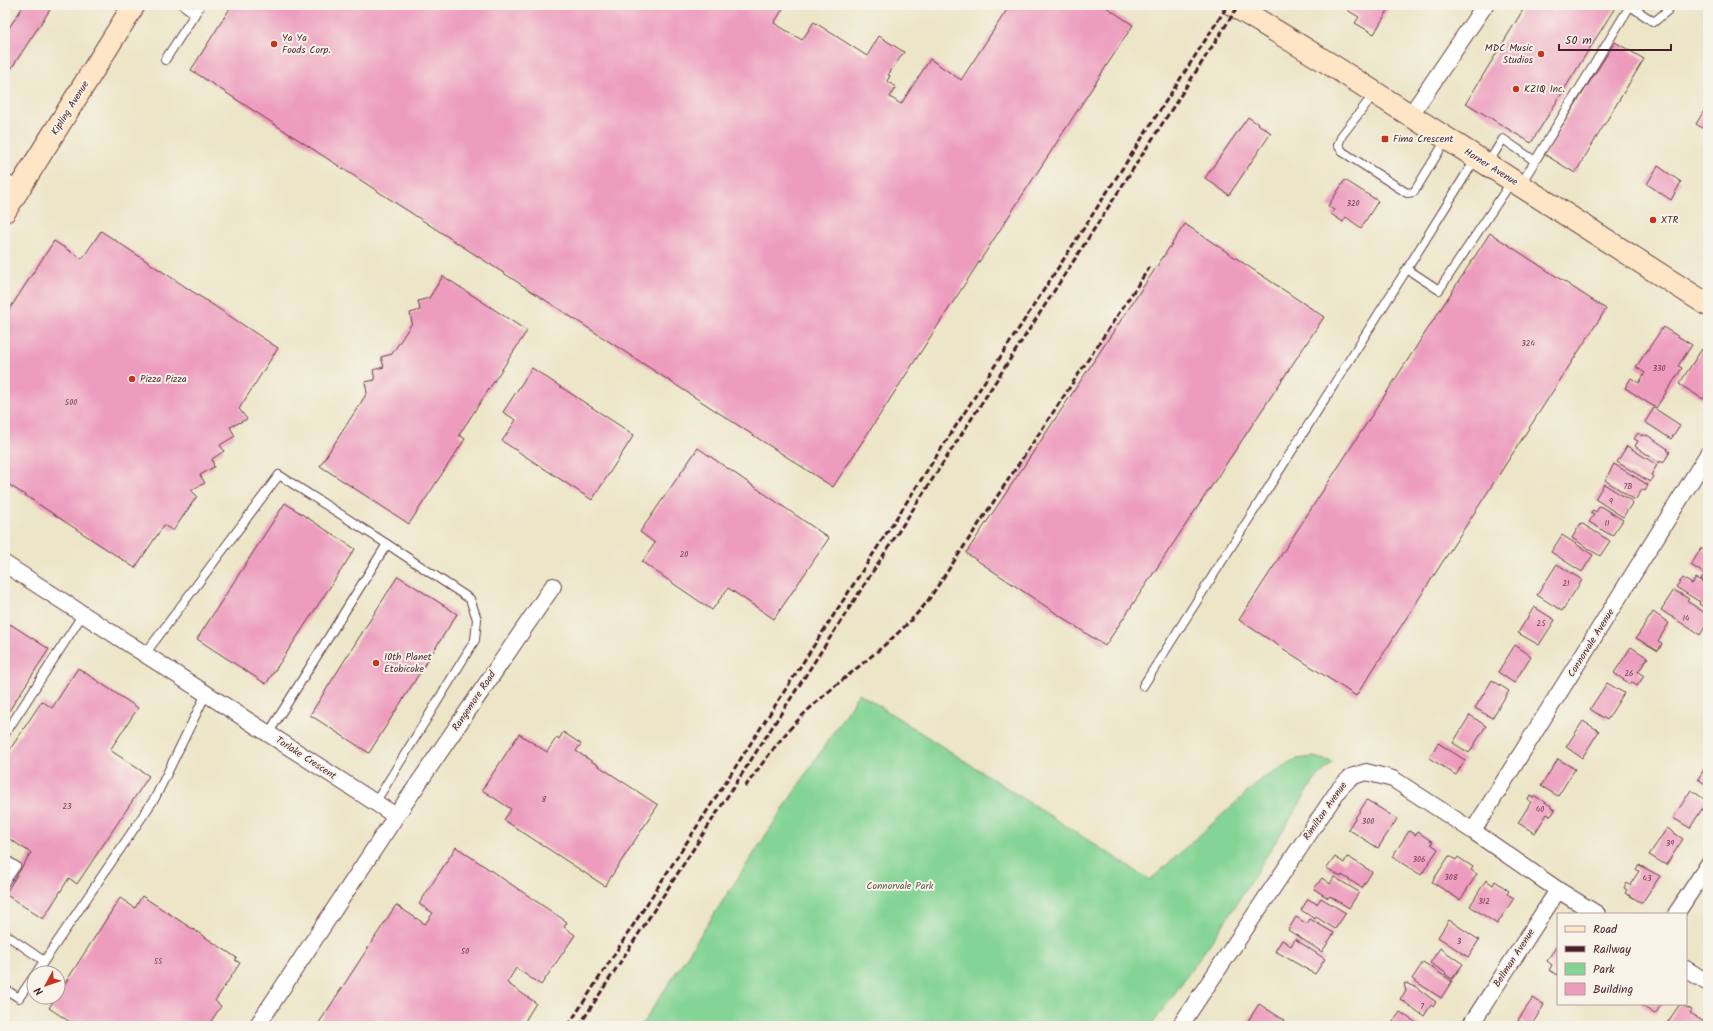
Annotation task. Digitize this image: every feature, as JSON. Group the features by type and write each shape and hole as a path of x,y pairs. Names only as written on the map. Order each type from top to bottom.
{"main road":[{"name":"Kipling Avenue","path":"5,211 13,182 134,5"},
{"name":"Horner Avenue","path":"1233,5 1375,93 1708,305"}],"street":[{"path":"1410,116 1485,5"},
{"name":"Connorvale Avenue","path":"1473,831 1708,454"},
{"name":"Torlake Crescent","path":"5,565 396,816"},
{"name":"Rangemore Road","path":"396,816 553,586"},
{"name":"Rimilton Avenue","path":"1180,1026 1334,796 1346,780 1366,772 1393,779 1473,831 1558,890 1595,913"},
{"path":"257,1026 396,816"},
{"path":"1677,913 1708,865"},
{"name":"Bellman Avenue","path":"1470,1026 1558,890"},
{"path":"1687,970 1708,983"}],"lane":[{"path":"183,5 195,14"},
{"path":"165,60 200,5"},
{"path":"1407,269 1439,290 1516,183 1535,161 1629,6 1654,22 1667,11 1671,5"},
{"path":"1375,93 1342,135 1338,145 1343,152 1407,194 1414,192 1447,139"},
{"path":"1143,686 1407,269 1482,161 1503,139 1535,161"},
{"path":"145,654 279,475 387,544 470,599 477,619 475,640 375,803"},
{"path":"268,734 387,544"},
{"path":"5,734 82,614"},
{"path":"41,965 155,798 206,694"},
{"path":"5,859 16,866 5,882"},
{"path":"5,934 44,961"},
{"path":"5,988 19,998 26,988"}],"green space":[{"name":"Connorvale Park","path":"859,693 1150,880 1262,779 1297,759 1313,757 1333,762 1314,781 1221,928 1151,1026 641,1026"}],"building":[{"path":"24,5 53,5 5,78 5,34"},
{"path":"232,5 781,5 784,7 774,23 802,40 814,22 867,56 879,36 904,52 888,75 890,76 887,81 896,87 890,97 901,104 930,59 961,80 1010,5 1103,5 1133,25 833,487 191,70"},
{"path":"1350,5 1391,5 1374,34 1355,23 1359,17 1347,10"},
{"name":"MDC Music Studios","path":"1526,5 1616,6 1531,143 1466,103"},
{"path":"1615,42 1644,59 1575,173 1544,154"},
{"path":"1708,104 1708,132 1696,124"},
{"path":"1248,117 1271,133 1229,195 1205,178"},
{"path":"1658,166 1681,182 1671,200 1647,184"},
{"path":"1345,180 1378,201 1361,228 1346,217 1343,222 1331,214 1334,210 1328,206"},
{"path":"1185,224 1324,317 1105,646 966,553"},
{"name":"Pizza Pizza","path":"101,231 278,348 239,409 247,419 230,427 235,436 220,445 224,451 212,459 214,467 200,475 205,483 191,490 197,496 173,531 164,525 135,568 5,482 5,316 54,241 82,259"},
{"path":"1490,233 1606,309 1356,696 1239,620"},
{"path":"443,276 527,331 459,435 465,439 409,524 320,466 367,393 365,382 375,380 373,370 384,367 381,357 392,354 412,323 410,313 420,310 418,301 429,298"},
{"path":"1663,327 1692,345 1678,366 1682,368 1656,408 1625,388 1631,378 1639,383 1645,373 1636,367"},
{"path":"1702,349 1708,353 1708,391 1703,399 1679,384"},
{"path":"532,368 634,435 592,500 502,441 516,420 503,412"},
{"path":"1654,408 1680,425 1671,439 1645,422"},
{"path":"1638,433 1642,436 1643,434 1646,436 1647,435 1668,449 1667,450 1670,452 1663,463 1660,461 1659,463 1635,446 1638,441 1634,439"},
{"path":"1627,446 1657,465 1651,475 1654,477 1650,482 1617,462"},
{"path":"698,448 829,538 774,619 728,588 712,610 642,562 655,543 640,532"},
{"path":"1614,464 1648,485 1645,491 1642,490 1635,500 1605,480"},
{"path":"1604,484 1633,502 1623,517 1595,499"},
{"path":"285,503 355,549 266,684 197,639"},
{"path":"1600,506 1623,520 1612,536 1589,522 1594,515 1590,513 1593,510 1596,512"},
{"path":"1581,523 1610,541 1600,556 1572,538"},
{"path":"1562,535 1593,555 1582,572 1551,552"},
{"path":"1701,548 1708,553 1708,584 1701,579 1705,574 1691,565"},
{"path":"1557,564 1582,580 1562,611 1537,595"},
{"path":"398,576 457,614 369,753 310,715"},
{"path":"1683,578 1692,584 1696,578 1708,585 1708,610 1699,604 1700,602 1676,587"},
{"path":"1674,590 1689,599 1687,601 1708,615 1708,622 1700,635 1661,610"},
{"path":"1534,607 1555,620 1539,645 1518,633"},
{"path":"1653,612 1669,623 1658,641 1662,644 1658,651 1636,638"},
{"path":"10,624 49,649 5,717 5,632"},
{"path":"1515,645 1531,656 1514,683 1498,672"},
{"path":"1631,647 1648,658 1638,672 1644,676 1637,686 1632,682 1630,684 1614,673"},
{"path":"78,668 138,708 110,750 149,776 77,884 69,878 43,919 5,894 31,853 5,836 5,757 42,701 52,708"},
{"path":"1492,680 1509,691 1492,718 1475,708"},
{"path":"1607,683 1624,693 1607,720 1590,709"},
{"path":"1470,715 1486,726 1469,753 1453,743"},
{"path":"1583,721 1599,731 1582,758 1566,747"},
{"path":"563,732 581,744 576,751 658,805 605,886 504,820 511,809 482,790 519,734 547,752 557,737 559,739"},
{"path":"1438,743 1465,760 1456,775 1429,758"},
{"path":"1558,759 1575,769 1558,796 1541,786"},
{"path":"1708,763 1708,786 1698,779"},
{"path":"1691,790 1707,801 1690,828 1673,818"},
{"path":"1530,796 1533,798 1535,796 1555,810 1551,816 1547,814 1535,833 1518,823 1531,802 1528,800"},
{"path":"1367,800 1397,819 1378,848 1348,829"},
{"path":"1667,828 1683,839 1666,865 1649,855"},
{"path":"1409,831 1416,835 1418,832 1433,842 1431,844 1438,849 1421,875 1392,857"},
{"path":"456,847 567,922 564,927 575,935 541,985 516,968 507,983 536,1003 522,1026 317,1026 396,905 425,924 433,913 419,904"},
{"path":"1449,856 1456,860 1458,857 1473,867 1471,870 1477,874 1460,900 1432,882"},
{"path":"1335,857 1344,863 1347,857 1350,858 1372,872 1362,888 1342,875 1341,877 1327,868"},
{"path":"1639,865 1660,876 1642,903 1625,893 1627,890 1624,888 1627,883 1630,885 1639,871 1636,869"},
{"path":"1334,877 1359,892 1349,908 1330,896 1328,898 1314,889 1322,878 1330,884"},
{"path":"1486,880 1493,885 1495,881 1509,891 1507,894 1514,898 1497,924 1470,906"},
{"path":"142,896 237,958 235,960 240,963 215,1001 221,1006 208,1026 76,1026 49,1008 51,1005 66,1005 66,982 120,898 135,908"},
{"path":"1321,898 1346,913 1335,929 1316,917 1315,919 1301,910 1308,899 1317,904"},
{"path":"1296,917 1307,924 1310,919 1334,933 1322,952 1288,930"},
{"path":"1449,920 1479,940 1468,957 1438,937"},
{"path":"1295,939 1325,959 1315,974 1275,951 1282,940 1291,946"},
{"path":"1557,946 1557,974 1549,970 1552,965 1547,961"},
{"path":"1440,948 1463,964 1452,979 1445,974 1446,973 1430,963"},
{"path":"1423,962 1452,981 1441,998 1412,979"},
{"path":"1405,983 1416,987 1436,1002 1433,1007 1431,1005 1424,1016 1400,999 1406,991"},
{"path":"1533,998 1544,1005 1531,1026 1528,1026 1518,1020"},
{"path":"1259,1004 1284,1020 1280,1026 1256,1026 1248,1021"},
{"path":"1641,1005 1661,1005 1655,1014"},
{"path":"1679,1005 1692,1010 1690,1013 1704,1022 1702,1026 1665,1026"},
{"path":"1400,1012 1421,1026 1390,1026"}],"railway":[{"path":"568,1026 1228,5"},
{"path":"579,1026 1239,5"},
{"path":"745,787 775,747 799,719 823,696 885,645 927,602 1151,265"}],"place":[{"name":"Ya Ya Foods Corp.","path":"274,44"},
{"name":"MDC Music Studios","path":"1541,54"},
{"name":"KZIQ Inc.","path":"1516,89"},
{"name":"Fima Crescent","path":"1385,139"},
{"name":"XTR","path":"1653,220"},
{"name":"Pizza Pizza","path":"132,379"},
{"name":"10th Planet Etobicoke","path":"376,663"}]}
